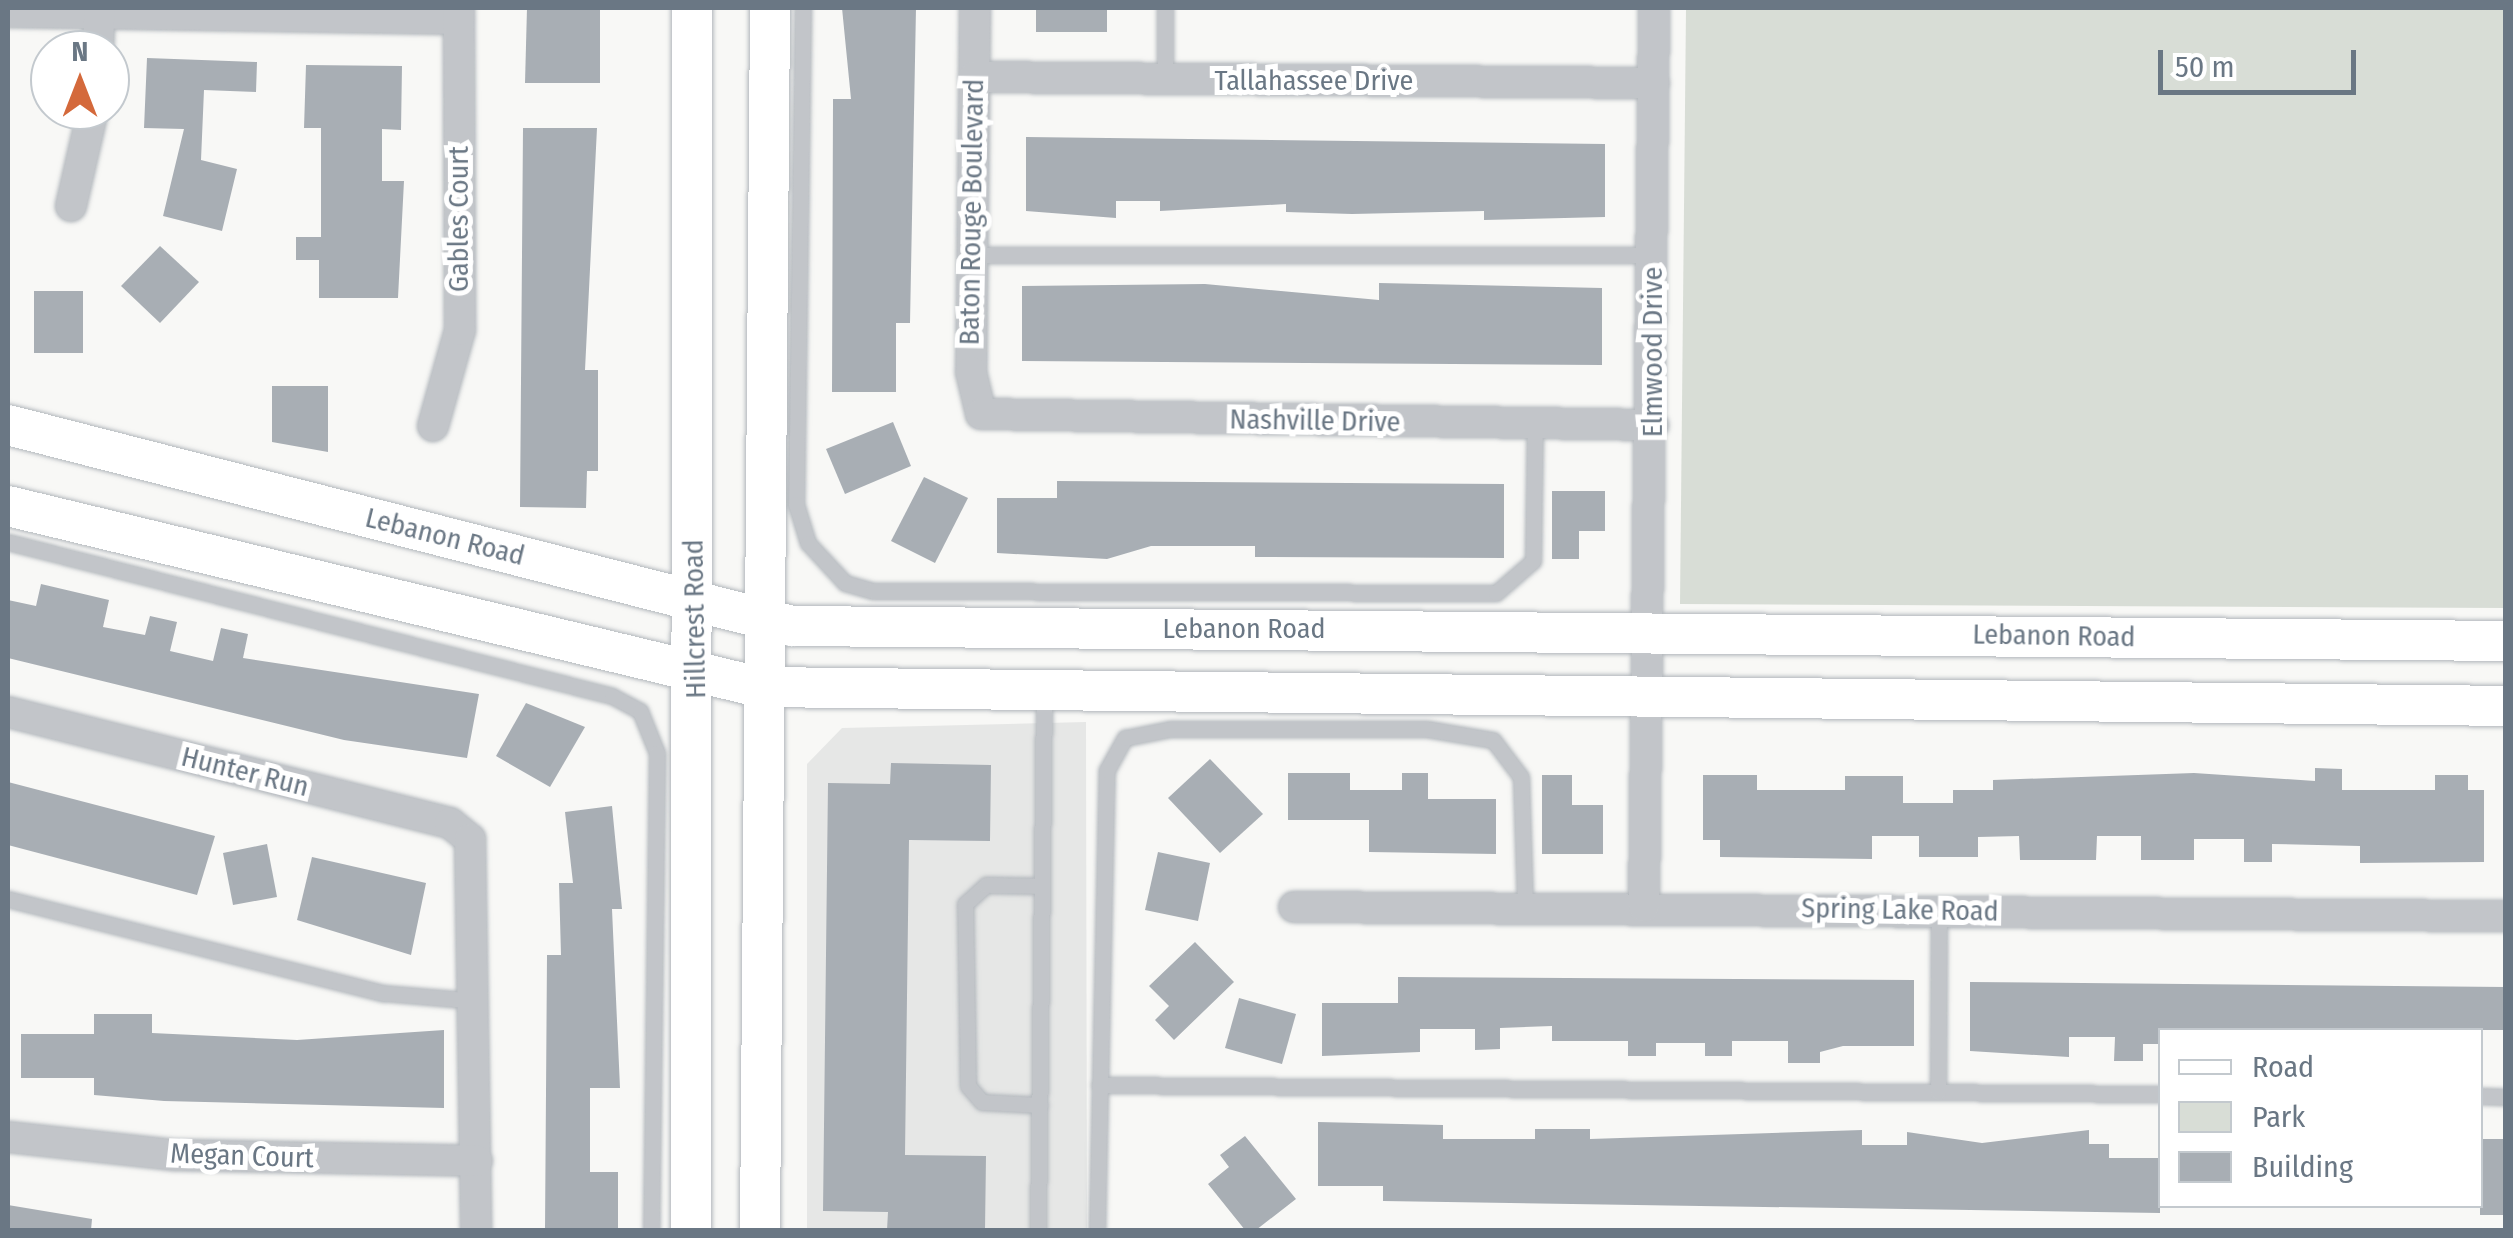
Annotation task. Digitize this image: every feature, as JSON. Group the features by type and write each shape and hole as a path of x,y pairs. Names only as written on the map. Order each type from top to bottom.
{"main road":[{"name":"Hillcrest Road","path":"691,1230 698,677 694,600 692,8"},
{"path":"760,1230 759,687 770,8"},
{"name":"Lebanon Road","path":"8,425 761,620 2506,641"},
{"path":"8,506 698,677 759,687 2506,706"}],"street":[{"name":"Baton Rouge Boulevard","path":"975,8 971,394 981,414"},
{"name":"Elmwood Drive","path":"1644,907 1653,425 1654,8"},
{"path":"8,12 459,13"},
{"name":"Gables Court","path":"433,426 460,330 459,13"},
{"path":"99,30 100,14"},
{"name":"Tallahassee Drive","path":"974,77 1654,82"},
{"path":"71,206 88,130"},
{"name":"Nashville Drive","path":"981,414 1653,425"},
{"name":"Hunter Run","path":"8,712 450,823 474,846 477,1001"},
{"name":"Spring Lake Road","path":"1294,907 2506,916"},
{"path":"476,1230 477,1001"},
{"name":"Megan Court","path":"8,1136 175,1155 477,1161"}],"lane":[{"path":"803,8 796,504 808,542 846,583 874,591 1496,593 1533,561 1536,426"},
{"path":"1165,8 1165,80"},
{"path":"974,255 1654,255"},
{"path":"8,542 612,696 640,711 657,753 652,1230"},
{"path":"1038,1230 1044,692"},
{"path":"1098,1230 1107,770 1125,738 1170,729 1427,729 1493,740 1521,776 1525,907"},
{"path":"1040,1106 982,1102 968,1086 965,904 986,884 1042,886"},
{"path":"8,899 383,992 477,1001"},
{"path":"1938,1092 1939,911"},
{"path":"1099,1085 2158,1094"}],"shaded area":[{"path":"1086,722 1087,1230 807,1230 807,764 842,728"}],"green space":[{"path":"1686,8 2505,8 2505,608 1680,604"}],"building":[{"path":"527,8 600,8 600,83 525,83"},
{"path":"842,8 916,8 910,323 896,323 896,392 832,392 833,99 851,99"},
{"path":"1036,8 1107,8 1107,32 1036,32"},
{"path":"147,58 257,62 256,92 204,90 201,160 237,169 222,231 163,216 184,129 144,128"},
{"path":"306,65 402,66 401,130 382,129 382,181 404,181 398,298 319,298 319,260 296,260 296,237 321,237 321,128 304,128"},
{"path":"523,128 597,128 585,370 598,370 598,471 587,471 586,508 520,507"},
{"path":"1026,137 1605,144 1605,217 1484,220 1484,211 1286,212 1286,204 1160,211 1160,201 1116,201 1116,218 1026,211"},
{"path":"160,246 199,282 160,323 121,286"},
{"path":"1379,283 1602,288 1602,365 1022,361 1022,286 1205,284 1379,300"},
{"path":"34,291 83,291 83,353 34,353"},
{"path":"272,386 328,386 328,452 272,442"},
{"path":"893,422 911,466 845,494 826,449"},
{"path":"924,477 968,498 935,563 891,541"},
{"path":"1057,481 1504,484 1504,558 1255,557 1255,546 1151,546 1107,559 997,553 997,498 1057,498"},
{"path":"1552,491 1605,491 1605,531 1579,531 1579,559 1552,559"},
{"path":"41,584 109,600 103,627 145,635 150,616 177,622 170,651 213,661 221,628 248,634 243,658 479,694 467,758 344,740 8,658 8,600 36,606"},
{"path":"526,703 585,727 550,787 496,756"},
{"path":"1210,759 1263,814 1220,853 1168,798"},
{"path":"891,763 991,765 990,841 909,840 905,1155 986,1156 985,1230 887,1230 888,1212 823,1211 828,783 890,784"},
{"path":"2315,768 2342,769 2342,790 2435,790 2435,775 2468,775 2468,790 2484,790 2484,862 2360,863 2360,846 2272,844 2272,862 2244,862 2244,839 2194,839 2194,860 2141,860 2141,836 2097,836 2096,860 2020,860 2019,836 1978,837 1978,857 1919,857 1919,836 1872,836 1872,859 1720,857 1720,840 1703,840 1703,775 1757,775 1757,790 1845,790 1845,776 1903,776 1903,803 1953,803 1953,790 1993,790 1993,780 2194,773 2315,781"},
{"path":"1288,773 1350,773 1350,790 1402,790 1402,773 1428,773 1428,799 1496,799 1496,854 1369,852 1369,820 1288,820"},
{"path":"1542,775 1572,775 1572,805 1603,805 1603,854 1542,854"},
{"path":"8,782 215,836 197,895 8,845"},
{"path":"612,806 622,909 612,909 620,1088 590,1088 590,1172 618,1172 618,1230 545,1230 547,955 561,955 559,883 573,883 565,812"},
{"path":"267,844 277,897 233,905 223,853"},
{"path":"1158,852 1210,863 1198,921 1145,910"},
{"path":"312,857 426,883 411,955 297,920"},
{"path":"1195,942 1234,982 1174,1040 1155,1020 1169,1006 1149,986"},
{"path":"1398,977 1914,980 1914,1046 1843,1046 1820,1052 1820,1063 1788,1063 1788,1041 1732,1041 1732,1056 1705,1056 1705,1043 1656,1043 1656,1056 1628,1056 1628,1041 1552,1041 1552,1026 1500,1028 1500,1049 1475,1050 1475,1029 1420,1029 1420,1052 1322,1056 1322,1003 1398,1003"},
{"path":"1970,982 2506,987 2506,1030 2158,1028 2158,1044 2143,1044 2143,1061 2114,1061 2115,1037 2069,1037 2069,1057 1970,1051"},
{"path":"1239,998 1296,1014 1282,1064 1225,1048"},
{"path":"94,1014 152,1014 152,1033 297,1040 444,1030 444,1108 164,1101 94,1095 94,1078 21,1078 21,1034 94,1034"},
{"path":"1318,1122 1443,1125 1443,1139 1535,1139 1535,1129 1590,1129 1590,1139 1862,1130 1862,1145 1907,1145 1907,1132 1982,1143 2089,1130 2089,1144 2109,1144 2109,1158 2158,1158 2160,1213 1383,1201 1383,1186 1318,1186"},
{"path":"1245,1136 1296,1199 1256,1230 1245,1230 1208,1184 1229,1167 1220,1155"},
{"path":"2483,1139 2506,1139 2506,1215 2480,1215"},
{"path":"8,1205 92,1219 91,1230 8,1230"}]}
